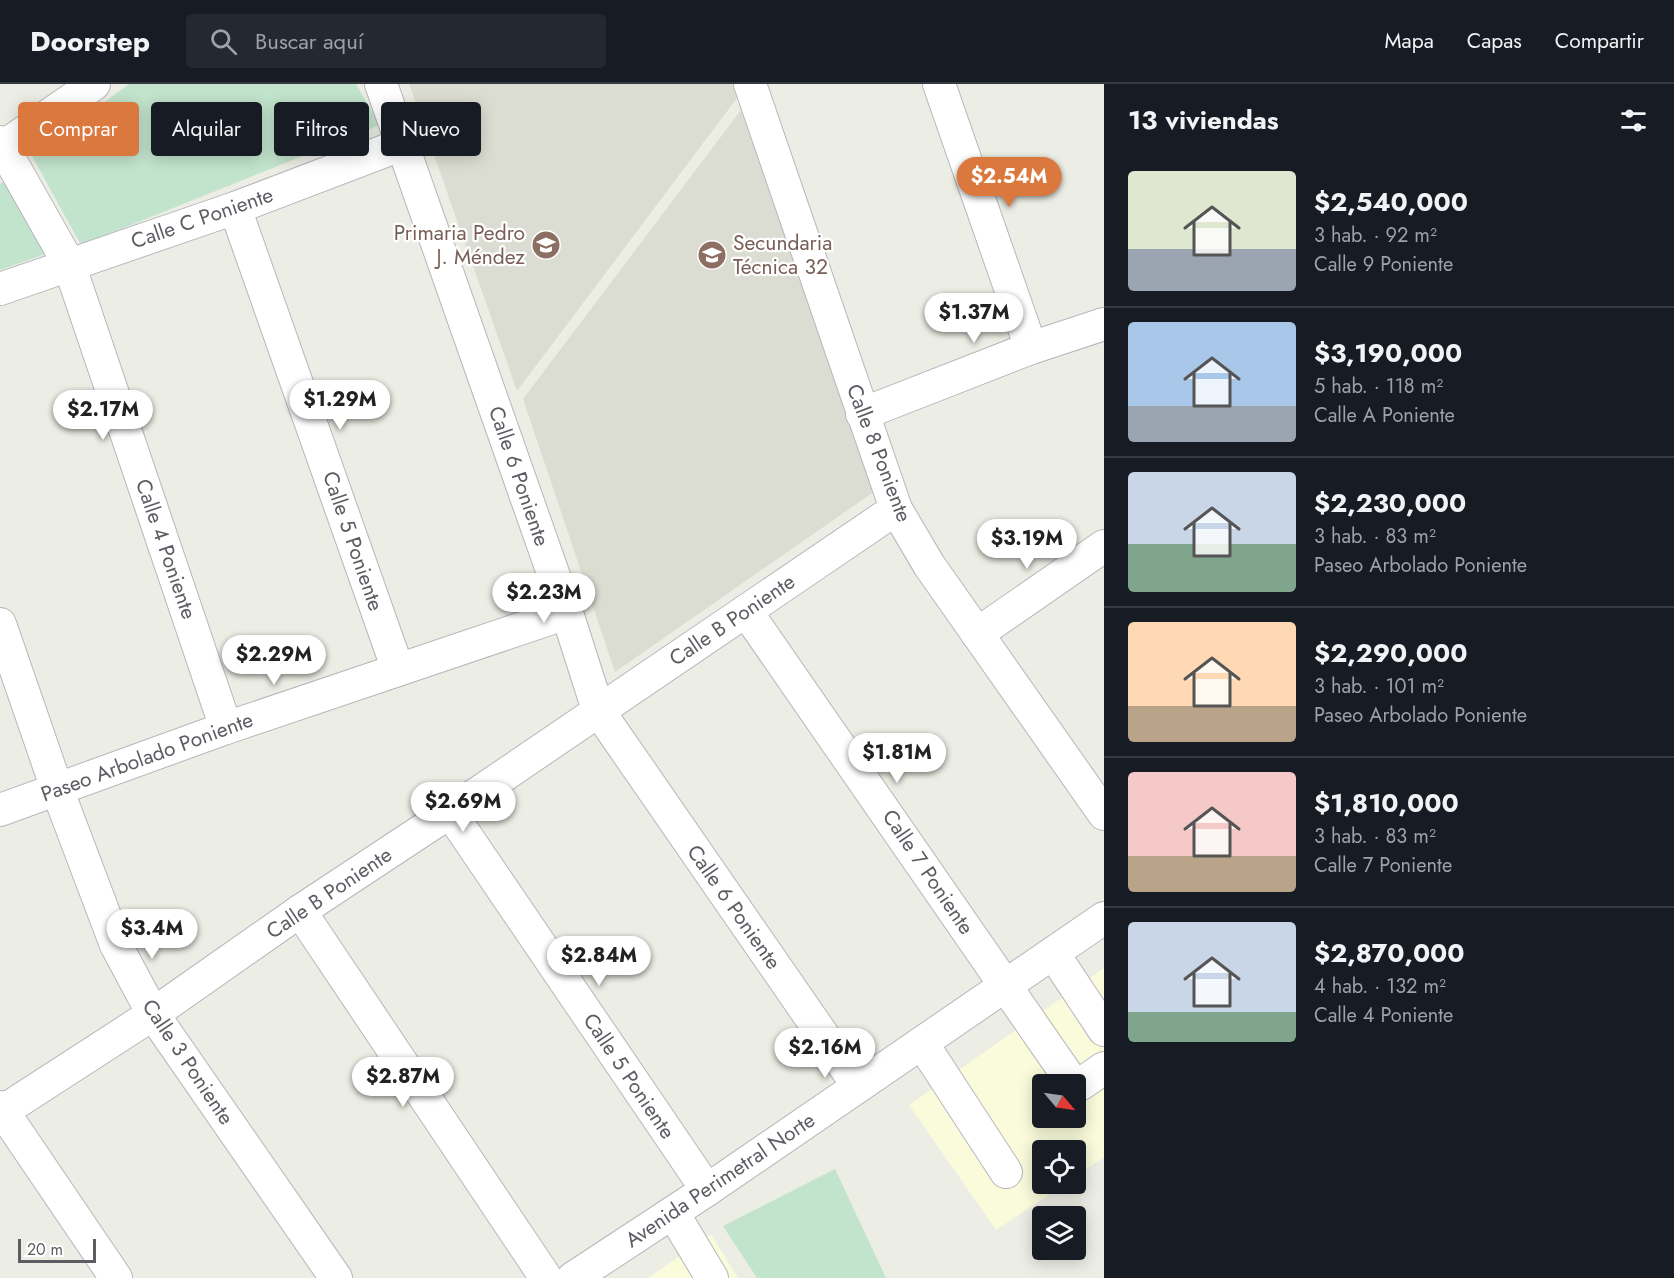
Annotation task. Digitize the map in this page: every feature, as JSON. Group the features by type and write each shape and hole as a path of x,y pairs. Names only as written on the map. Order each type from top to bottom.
{"street":[{"path":"1,146 94,84"},
{"name":"Calle 6 Poniente","path":"381,84 388,102"},
{"name":"Calle 8 Poniente","path":"750,84 896,509 929,565 1104,814"},
{"path":"939,84 1031,348"},
{"name":"Calle 4 Poniente","path":"1,146 69,264 226,728"},
{"name":"Calle C Poniente","path":"0,289 236,208 381,152"},
{"name":"Calle 6 Poniente","path":"407,156 567,613 598,710 858,1086"},
{"name":"Calle 5 Poniente","path":"236,208 398,670"},
{"path":"862,414 1031,348 1104,324"},
{"name":"Calle B Poniente","path":"1,1110 153,1014 300,911 450,812 896,509"},
{"path":"977,634 1104,546"},
{"name":"Calle 7 Poniente","path":"746,611 1072,1082 1081,1084 1104,1068"},
{"name":"Paseo Arbolado Poniente","path":"0,810 226,728 567,613"},
{"name":"Calle 3 Poniente","path":"0,624 57,789 116,945 153,1014 336,1278"},
{"name":"Calle 5 Poniente","path":"450,812 707,1190"},
{"path":"300,911 546,1278"},
{"name":"Avenida Perimetral Norte","path":"573,1278 707,1190 1104,918"},
{"path":"1053,953 1104,1030"},
{"path":"922,1043 1006,1172"},
{"path":"1,1110 116,1278"},
{"path":"673,1213 712,1278"}],"shaded area":[{"path":"129,84 356,84 367,102 274,102 274,156 303,156 81,245 32,156 139,156 139,102 105,102"},
{"name":"Primaria Pedro J. Méndez","path":"409,84 732,84 737,98 517,391 434,156 481,156 481,102 415,102"},
{"path":"369,106 380,125 369,129"},
{"name":"Secundaria Técnica 32","path":"741,110 875,491 615,672 523,399"},
{"path":"9,178 51,252 0,270 0,184"},
{"path":"1104,968 1104,1157 1086,1169 1086,1140 1032,1140 1032,1194 1050,1194 996,1230 909,1105"},
{"path":"835,1169 886,1278 757,1278 723,1226"},
{"path":"711,1234 738,1278 648,1278"}],"place":[{"name":"Primaria Pedro J. Méndez","path":"546,245"},
{"name":"Secundaria Técnica 32","path":"712,255"}]}
